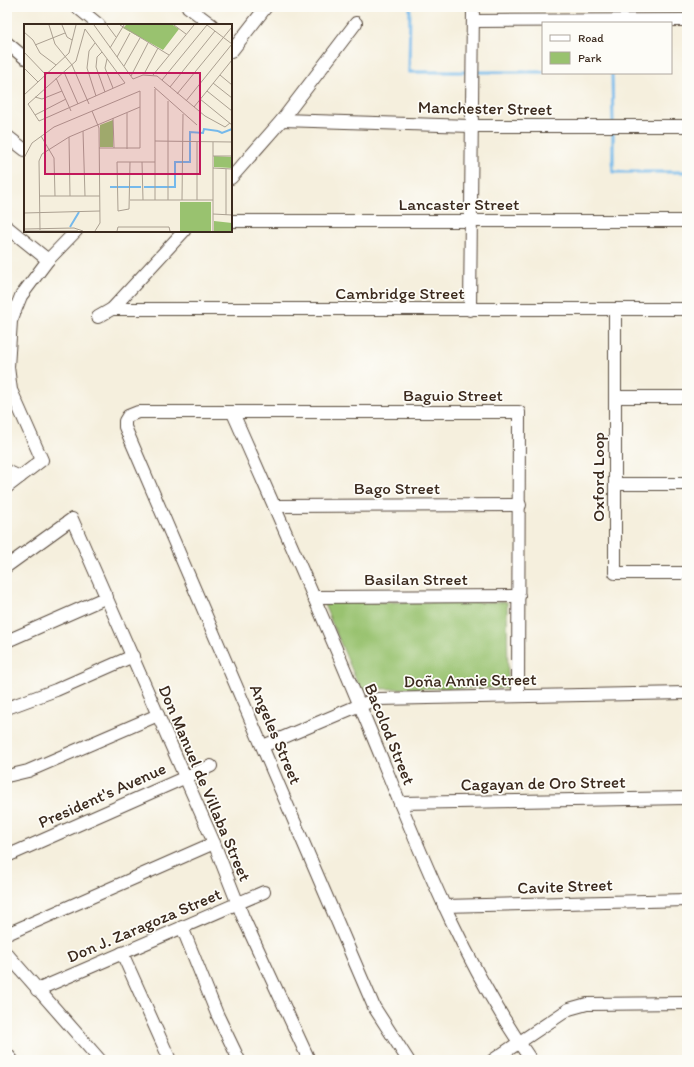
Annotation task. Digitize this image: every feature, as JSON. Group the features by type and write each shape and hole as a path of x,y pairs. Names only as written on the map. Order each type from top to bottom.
{"street":[{"path":"77,7 98,24"},
{"path":"188,7 211,24"},
{"path":"233,45 266,7"},
{"path":"470,310 473,7"},
{"path":"473,21 687,20"},
{"path":"232,177 282,120 356,23"},
{"path":"7,43 24,57"},
{"name":"Manchester Street","path":"282,120 471,126 687,126"},
{"path":"7,136 24,149"},
{"name":"Lancaster Street","path":"232,220 687,221"},
{"path":"7,227 48,260"},
{"path":"7,487 42,460 9,389 9,320 22,296 48,260 75,232"},
{"path":"98,318 112,309 183,232"},
{"name":"Cambridge Street","path":"112,309 687,309"},
{"name":"Oxford Loop","path":"615,309 615,573 687,573"},
{"path":"615,397 687,397"},
{"name":"Baguio Street","path":"128,416 138,412 519,412 520,505 518,696"},
{"name":"Bacolod Street","path":"233,413 360,704 444,906 474,968 519,1043 531,1060"},
{"name":"Angeles Street","path":"128,416 125,421 125,427 374,1007 408,1060"},
{"path":"7,471 20,477"},
{"path":"615,484 687,484"},
{"name":"Bago Street","path":"274,506 520,505"},
{"name":"Don Manuel de Villaba Street","path":"7,566 72,519 214,843 237,903 309,1060"},
{"name":"Basilan Street","path":"313,597 519,596"},
{"path":"7,641 107,597"},
{"path":"7,708 56,690 133,656"},
{"name":"Doña Annie Street","path":"263,746 360,704 378,699 687,694"},
{"path":"7,776 28,771 158,715"},
{"name":"President's Avenue","path":"7,856 211,766"},
{"name":"Cagayan de Oro Street","path":"400,803 687,798"},
{"path":"7,934 214,843"},
{"name":"Don J. Zaragoza Street","path":"37,990 264,892"},
{"name":"Cavite Street","path":"444,906 687,900"},
{"path":"182,927 239,1060"},
{"path":"122,953 170,1060"},
{"path":"7,954 100,1060"},
{"path":"493,1060 559,1014 569,1009 587,1004 687,1003"},
{"path":"7,1054 12,1060"}],"green space":[{"path":"323,602 507,602 508,688 360,689"}],"waterway":[{"path":"410,7 409,72 469,72"},
{"path":"475,72 542,72"},
{"path":"612,74 613,123"},
{"path":"613,129 613,172 687,172"}]}
